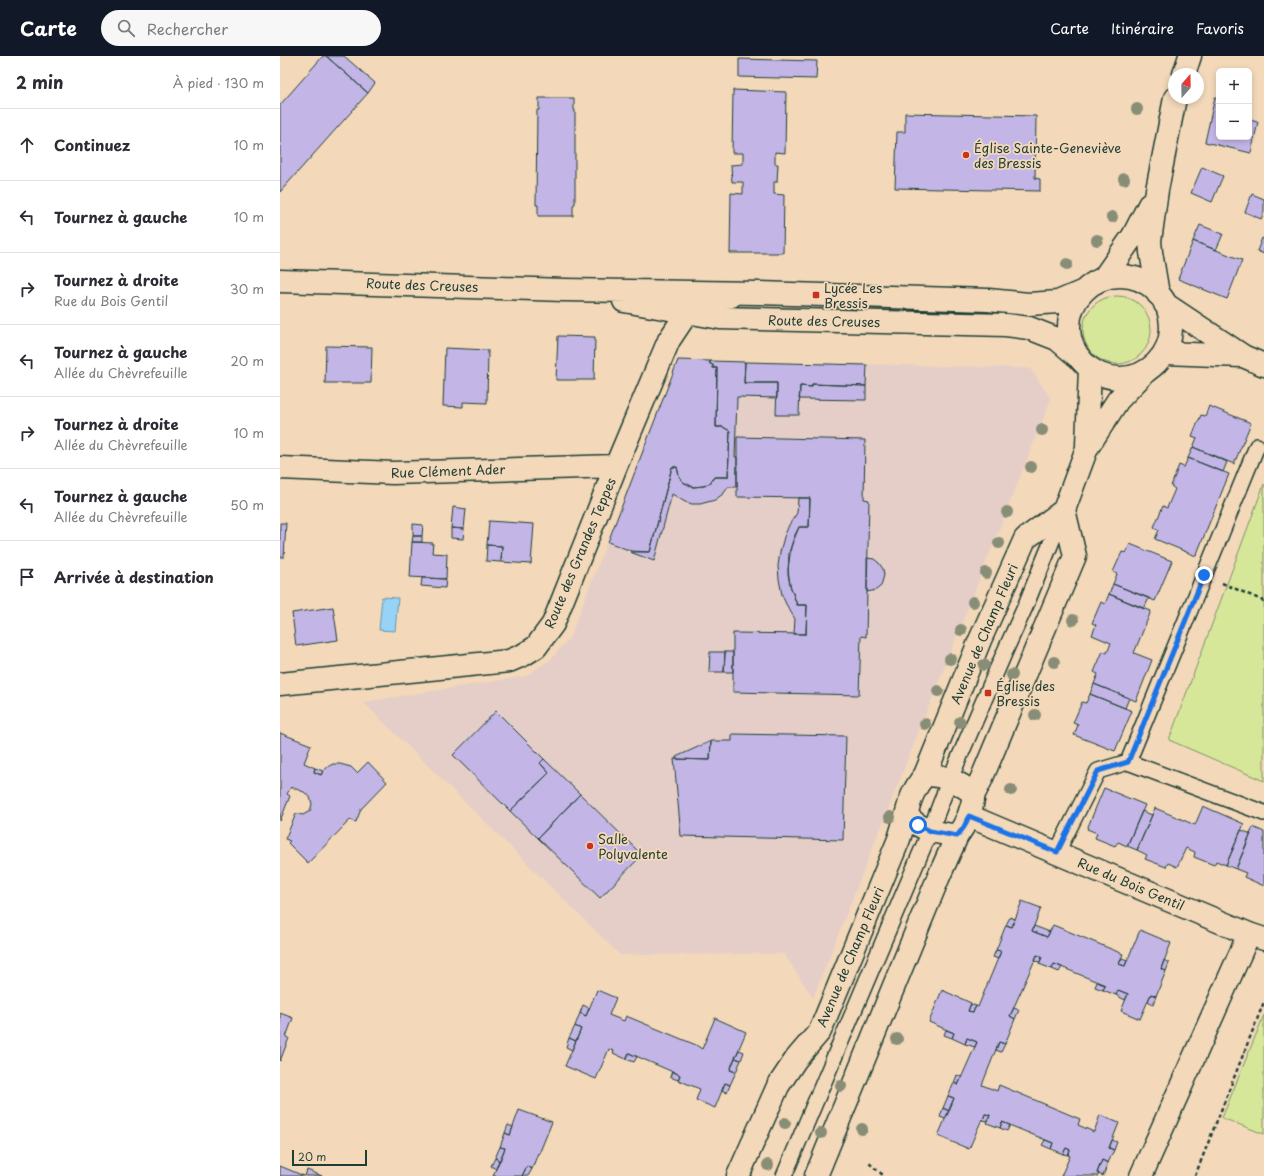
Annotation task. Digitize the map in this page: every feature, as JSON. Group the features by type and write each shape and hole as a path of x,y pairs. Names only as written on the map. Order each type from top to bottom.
{"street":[{"path":"1178,68 1180,56"},
{"path":"1186,68 1190,56"},
{"path":"1175,104 1157,190 1150,241 1151,252 1162,299 1170,316 1170,341 1164,353 1146,372 1132,377 1118,378 1103,376 1083,362 1072,345 1069,334 1069,322 1076,301 1084,291 1103,279 1127,277 1139,280 1149,286 1162,299 1243,356 1264,365"},
{"path":"1103,279 1133,236 1157,190"},
{"name":"Route des Creuses","path":"280,281 564,290 759,293 988,300 1029,304 1058,302 1084,291"},
{"name":"Route des Creuses","path":"564,290 720,318 1006,325 1029,328 1056,339 1083,362"},
{"name":"Route des Grandes Teppes","path":"280,684 510,661 536,647 553,624 616,466 669,340 687,313 709,299 759,293"},
{"path":"1164,353 1243,356"},
{"name":"Avenue de Champ Fleuri","path":"1083,362 1087,448"},
{"name":"Avenue de Champ Fleuri","path":"738,1176 778,1086 796,1059 820,1030 899,839 909,803 916,785 925,775 980,640 1025,539 1064,510 1087,448 1118,400 1146,372"},
{"name":"Rue Clément Ader","path":"280,468 393,473 616,466"},
{"path":"816,1176 930,898 957,836 964,827 969,816 973,805 974,794 1075,556 1064,510"},
{"path":"925,775 938,775 950,779 963,785 974,794"},
{"path":"906,816 918,825 930,831 957,836"},
{"name":"Rue du Bois Gentil","path":"969,816 1256,936 1141,1176"}],"lane":[{"path":"1128,762 1257,446"},
{"name":"Avenue de Champ Fleuri","path":"784,1176 930,831 950,779 1025,607 1064,510"},
{"path":"1057,852 1098,771 1128,762 1264,813"}],"path":[{"path":"1204,575 1264,601"},
{"path":"1195,1176 1264,1002"},
{"path":"869,1162 884,1176"}],"shaded area":[{"path":"678,360 1030,368 1051,399 813,998 784,954 620,955 363,702 526,676 551,659 570,637"}],"green space":[{"path":"1117,296 1130,299 1141,306 1148,317 1151,330 1148,343 1141,354 1130,361 1117,364 1104,361 1093,354 1086,343 1083,330 1086,317 1093,306 1104,299"},
{"path":"1264,484 1264,781 1169,740"},
{"path":"1264,1015 1264,1134 1222,1118"}],"water":[{"path":"382,597 398,598 395,631 379,630"}],"building":[{"path":"323,56 326,56 368,93 280,192 280,105"},
{"path":"326,56 344,56 375,83 368,93"},
{"path":"739,59 817,61 816,79 739,77"},
{"path":"733,90 786,92 785,153 775,152 775,164 778,164 777,182 774,182 774,194 784,195 783,253 730,253 731,193 743,194 743,182 732,182 731,165 743,164 743,153 732,153"},
{"path":"1215,97 1216,140 1252,140 1252,121 1258,122 1251,153 1205,142"},
{"path":"539,98 574,98 575,204 573,205 573,216 538,216 538,205 536,205 537,110 539,110"},
{"name":"Église Sainte-Geneviève des Bressis","path":"905,113 1036,116 1035,178 1040,179 1040,191 895,188 897,132 905,132"},
{"path":"1202,167 1223,176 1212,202 1191,193"},
{"path":"1252,194 1264,199 1264,212 1261,219 1245,212"},
{"path":"1200,225 1223,234 1216,250 1193,241"},
{"path":"1262,238 1264,239 1264,254 1257,251"},
{"path":"1193,241 1242,260 1227,299 1178,279"},
{"path":"558,336 595,337 594,380 556,380"},
{"path":"326,346 372,347 371,383 325,383"},
{"path":"445,348 488,350 487,403 463,402 463,407 443,406"},
{"path":"678,360 710,361 713,368 717,368 716,427 723,427 730,431 728,477 714,477 710,483 704,486 693,487 683,482 679,476 677,467 672,467 650,552 631,551 608,542"},
{"path":"710,361 745,362 744,383 777,383 777,398 737,397 735,457 737,457 737,487 728,487 724,493 715,500 700,504 685,502 672,494 654,561 630,552 650,552 672,467 677,467 679,476 683,482 693,487 704,486 710,483 714,477 728,477 730,431 723,427 716,427 717,368 713,368"},
{"path":"745,362 867,365 866,386 812,384 812,387 800,386 799,415 776,415 777,383 744,383"},
{"path":"812,384 866,386 866,400 799,399 800,386 812,387"},
{"path":"1209,406 1251,423 1234,464 1193,447 1197,438 1192,436 1201,415 1205,416"},
{"path":"737,437 865,440 864,499 869,500 866,637 861,636 859,695 733,692 733,633 806,634 807,605 797,605 790,585 788,569 791,547 799,527 809,527 810,498 737,497"},
{"path":"1193,447 1227,462 1223,472 1188,458"},
{"path":"1188,458 1229,474 1196,556 1155,539 1159,530 1154,527 1163,506 1167,508 1175,489 1171,486 1179,465 1184,467"},
{"path":"798,498 810,498 809,527 799,527 794,537 789,553 788,574 797,605 807,605 806,634 794,634 795,619 782,595 778,566 784,537 789,525 797,513"},
{"path":"453,507 466,509 464,529 451,528"},
{"path":"489,521 534,524 531,564 501,562 502,546 487,545"},
{"path":"280,523 286,523 284,557 280,557"},
{"path":"413,524 423,525 422,536 413,536"},
{"path":"451,528 464,529 463,539 451,538"},
{"path":"413,536 422,536 422,542 412,542"},
{"path":"412,542 433,543 432,553 447,554 446,579 410,577"},
{"path":"1130,544 1172,561 1155,601 1113,584 1117,574 1113,572 1122,552 1126,553"},
{"path":"487,545 502,546 501,562 486,561"},
{"path":"867,558 874,559 879,563 883,569 884,575 881,586 876,590 867,592"},
{"path":"422,578 446,579 445,588 421,586"},
{"path":"1113,584 1149,598 1144,609 1109,594"},
{"path":"1109,594 1151,611 1134,653 1152,660 1136,701 1094,684 1098,674 1094,672 1103,651 1107,653 1111,643 1092,635 1096,625 1092,623 1101,602 1105,604"},
{"path":"333,607 338,640 296,646 292,613"},
{"path":"710,652 725,652 724,672 709,672"},
{"path":"725,652 733,652 733,672 724,672"},
{"path":"1094,684 1129,698 1125,708 1090,694"},
{"path":"1090,694 1132,711 1115,751 1074,735 1078,725 1073,723 1082,702 1086,703"},
{"path":"496,711 544,759 540,763 549,773 510,811 453,755"},
{"path":"280,733 311,745 304,763 315,768 314,772 321,775 329,766 333,764 340,764 351,767 357,773 368,762 387,782 361,809 356,822 350,820 308,863 288,843 290,841 285,839 296,814 303,815 310,811 312,804 310,797 304,792 291,787 287,794 290,796 280,821"},
{"path":"732,734 846,736 843,840 681,836 674,759 710,760 711,741 732,741"},
{"path":"711,741 710,760 676,759 676,757"},
{"path":"544,759 580,794 538,838 510,811 549,773 540,763"},
{"path":"315,768 323,771 321,775 314,772"},
{"path":"1104,788 1145,805 1127,846 1118,842 1115,846 1095,838 1097,833 1087,829"},
{"name":"Salle Polyvalente","path":"580,794 642,855 600,898 538,838"},
{"path":"1203,806 1244,824 1226,865 1216,861 1214,865 1194,857 1195,852 1186,848 1177,867 1168,863 1166,867 1145,859 1147,855 1137,850 1155,808 1195,825"},
{"path":"1142,811 1152,815 1137,850 1127,846"},
{"path":"1253,827 1264,832 1264,886 1244,877 1246,873 1236,869"},
{"path":"1241,830 1251,834 1236,869 1226,865"},
{"path":"1022,901 1041,908 1032,931 1047,937 1053,925 1123,954 1119,964 1125,966 1140,930 1171,943 1161,969 1166,971 1156,996 1151,994 1140,1019 1121,1011 1128,994 1118,990 1116,995 1103,990 1105,985 1054,964 1052,969 1039,964 1042,957 1037,955 1010,1016 1015,1019 1005,1044 999,1042 982,1085 997,1091 999,1085 1080,1119 1078,1125 1094,1132 1100,1115 1119,1123 1109,1148 1114,1150 1108,1163 1102,1160 1097,1173 1099,1173 1098,1176 1061,1176 1070,1156 1068,1155 1070,1150 1066,1148 1063,1154 1051,1149 1053,1143 1002,1122 1000,1128 987,1123 990,1115 985,1114 969,1149 938,1136 954,1098 948,1096 954,1083 958,1085 977,1042 967,1038 965,1044 952,1038 954,1033 929,1022 942,990 971,1003 968,1011 973,1012 976,1006 978,1007 1001,951 996,950 1006,925 1012,927"},
{"path":"1010,917 1015,919 1012,927 1006,925"},
{"path":"1034,926 1050,932 1047,937 1032,931"},
{"path":"996,950 1001,951 998,959 993,957"},
{"path":"1037,955 1042,957 1040,962 1035,961"},
{"path":"1122,958 1127,960 1125,966 1119,964"},
{"path":"1164,960 1169,963 1166,971 1161,969"},
{"path":"1054,964 1062,967 1059,972 1052,969"},
{"path":"1097,982 1105,985 1103,990 1095,987"},
{"path":"597,990 616,998 609,1015 624,1021 626,1016 696,1045 702,1049 715,1018 746,1032 730,1070 736,1072 730,1085 725,1083 715,1108 696,1100 700,1089 678,1080 680,1075 629,1053 626,1059 613,1053 614,1051 609,1049 596,1079 565,1066 581,1029 575,1026 580,1013 586,1016"},
{"path":"1118,990 1128,994 1125,1000 1116,995"},
{"path":"1151,994 1156,996 1153,1004 1148,1001"},
{"path":"971,1004 976,1006 973,1012 968,1011"},
{"path":"583,1005 589,1008 586,1016 580,1013"},
{"path":"1014,1008 1019,1010 1015,1019 1010,1016"},
{"path":"280,1013 293,1018 286,1037 289,1038 280,1061"},
{"path":"575,1026 581,1029 576,1041 569,1038"},
{"path":"946,1030 954,1033 952,1038 944,1035"},
{"path":"569,1038 576,1041 572,1050 566,1047"},
{"path":"967,1038 977,1042 975,1047 965,1044"},
{"path":"999,1042 1005,1044 1001,1052 996,1050"},
{"path":"739,1050 744,1052 741,1060 735,1058"},
{"path":"629,1053 637,1057 634,1062 626,1059"},
{"path":"735,1058 741,1060 736,1072 730,1070"},
{"path":"672,1071 680,1075 678,1080 670,1077"},
{"path":"957,1075 962,1077 958,1085 954,1083"},
{"path":"725,1083 730,1085 727,1093 722,1090"},
{"path":"948,1096 954,1098 949,1111 943,1108"},
{"path":"943,1108 949,1111 945,1119 940,1117"},
{"path":"519,1110 552,1122 532,1169 527,1166 522,1176 493,1176 505,1148 500,1147 505,1133 510,1135"},
{"path":"985,1114 990,1115 988,1121 983,1120"},
{"path":"1002,1122 1010,1125 1007,1131 1000,1128"},
{"path":"508,1125 513,1127 510,1135 505,1133"},
{"path":"1045,1140 1053,1143 1051,1149 1042,1145"},
{"path":"1112,1140 1117,1142 1114,1150 1109,1148"},
{"path":"500,1147 505,1148 500,1161 495,1158"},
{"path":"1066,1148 1070,1150 1068,1155 1063,1154"},
{"path":"495,1158 499,1160 496,1169 491,1166"},
{"path":"1102,1160 1108,1163 1103,1176 1097,1173"},
{"path":"280,1166 304,1176 280,1176"},
{"path":"527,1166 532,1169 528,1176 522,1176"},
{"path":"307,1170 322,1176 305,1176"}],"place":[{"name":"Église Sainte-Geneviève des Bressis","path":"966,155"},
{"name":"Lycée Les Bressis","path":"816,295"},
{"name":"Église des Bressis","path":"988,693"},
{"name":"Salle Polyvalente","path":"590,846"}],"route":[{"path":"918,825 930,831 957,836 964,827 969,816 1057,852 1098,771 1128,762 1204,575"}]}
